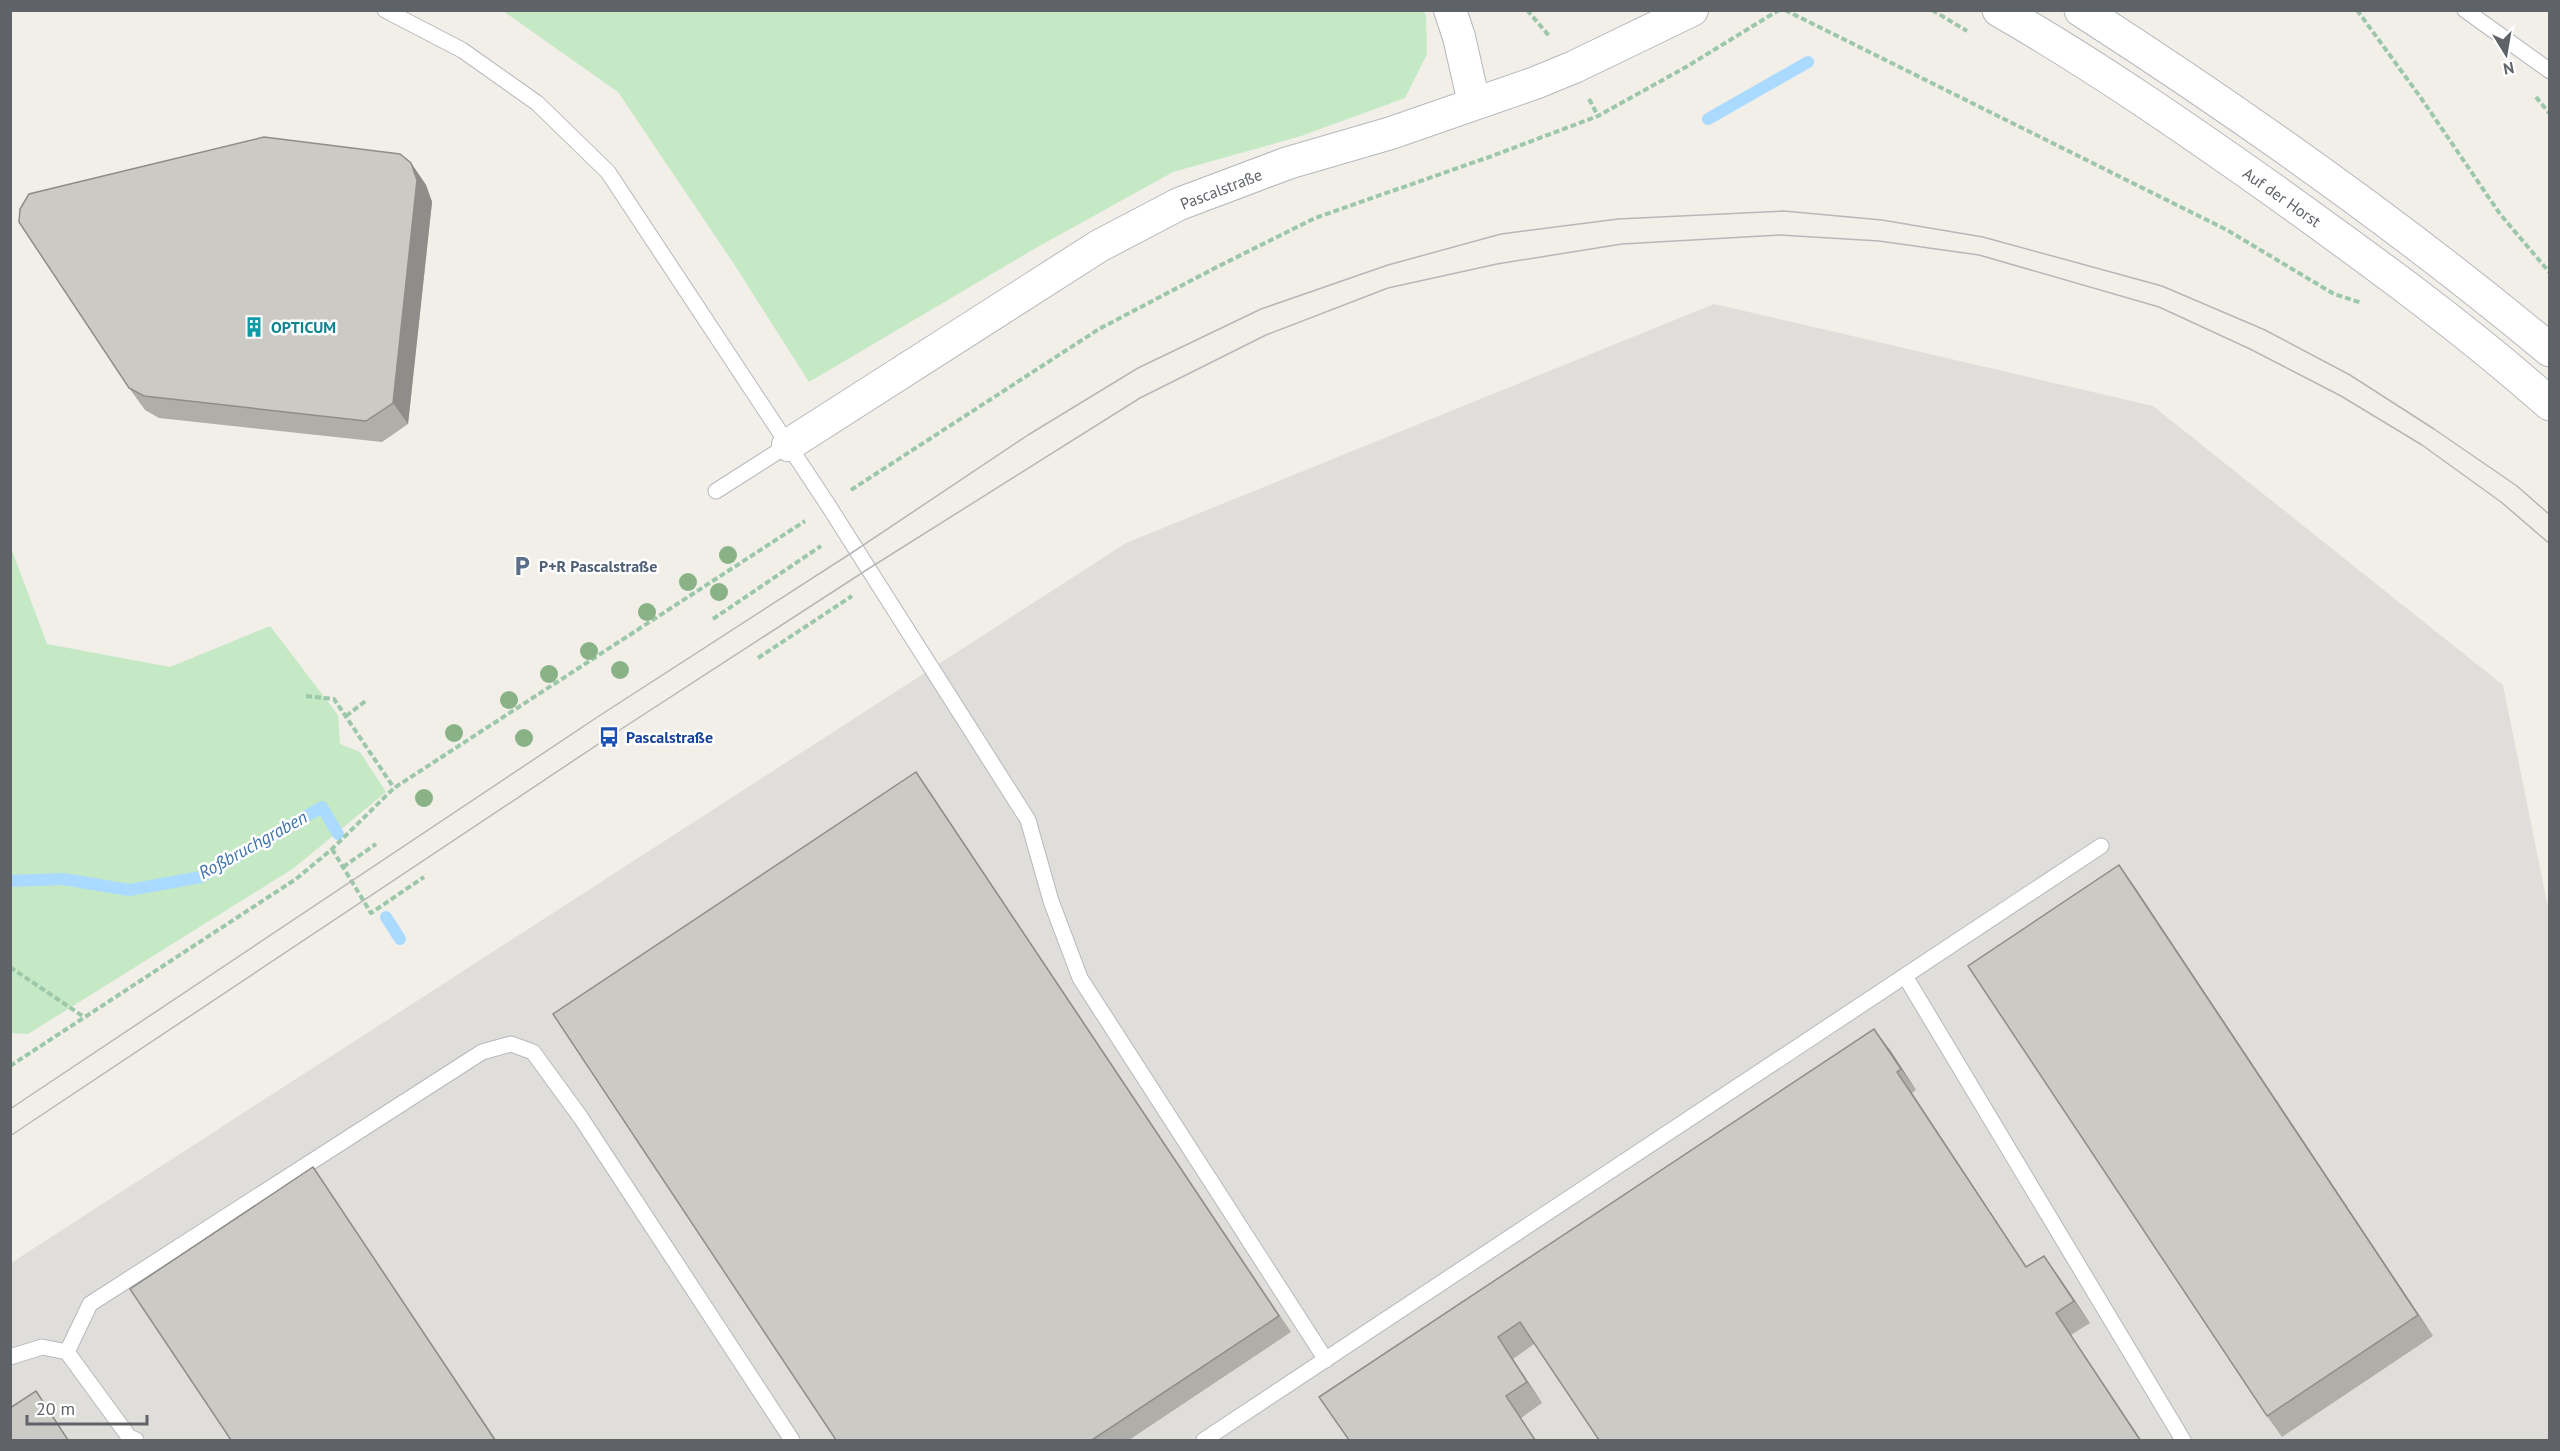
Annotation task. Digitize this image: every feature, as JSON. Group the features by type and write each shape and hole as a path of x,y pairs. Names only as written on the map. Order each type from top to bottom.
{"street":[{"path":"1450,10 1460,37 1474,103"},
{"name":"Pascalstraße","path":"788,445 1099,246 1179,204 1288,163 1391,133 1574,67 1692,10"},
{"name":"Auf der Horst","path":"1999,10 2152,105 2366,256 2450,321 2550,404"},
{"path":"2081,10 2186,78 2390,222 2473,286 2550,350"}],"lane":[{"path":"385,10 462,50 537,103 608,172 828,505 1028,820 1051,901 1080,978 1326,1360"},
{"path":"2465,10 2550,71"},
{"path":"717,491 788,445"},
{"path":"1204,1440 2101,846"},
{"path":"1905,976 2183,1440"},
{"path":"67,1352 90,1305 482,1052 511,1044 533,1052 581,1118 792,1440"},
{"path":"10,1357 42,1347 67,1352 129,1437 136,1440"}],"path":[{"path":"10,1066 296,879 332,849 394,788 1099,329 1315,218 1598,116 1686,67 1779,10"},
{"path":"1785,10 2227,230 2334,294 2368,306"},
{"path":"2357,10 2421,98 2500,214 2550,273"},
{"path":"713,619 786,567 844,531"},
{"path":"758,658 838,606"},
{"path":"306,696 334,699 394,788"},
{"path":"346,716 367,700"},
{"path":"343,867 376,844"},
{"path":"332,849 371,913 424,877"},
{"path":"10,967 85,1017"}],"shaded area":[{"path":"1714,304 2153,406 2503,685 2549,912 2549,1440 11,1440 11,1263 1126,543"}],"green space":[{"path":"1423,10 1426,16 1427,54 1405,98 1301,136 1173,172 1034,249 809,382 734,264 618,92 503,11"},
{"path":"10,545 47,644 170,667 270,626 338,715 340,744 360,752 386,792 294,868 28,1034 10,1033"}],"building":[{"name":"OPTICUM","path":"264,137 400,154 411,163 417,180 393,403 366,421 144,396 129,388 19,222 20,209 29,194"},
{"path":"916,772 1279,1316 1092,1440 836,1440 553,1014"},
{"path":"2119,865 2418,1315 2267,1416 1968,966"},
{"path":"1874,1029 1901,1069 1897,1072 2026,1267 2044,1256 2074,1301 2056,1313 2140,1440 1599,1440 1520,1322 1498,1337 1527,1382 1506,1396 1535,1440 1349,1440 1319,1397"},
{"path":"313,1167 495,1440 231,1440 130,1289"},
{"path":"36,1391 68,1440 10,1440 10,1408"}],"waterway":[{"name":"Roßbruchgraben","path":"1708,119 1808,62"},
{"name":"Roßbruchgraben","path":"10,881 63,879 129,890 201,877 322,807 338,834"},
{"name":"Roßbruchgraben","path":"386,917 400,939"}],"tram line":[{"path":"10,1109 599,716 856,550 1028,435 1138,368 1261,309 1388,265 1501,234 1618,219 1784,211 1882,220 1983,237 2162,286 2265,330 2350,375 2434,429 2517,486 2550,515"},
{"path":"10,1136 609,737 868,569 1140,398 1266,335 1388,288 1497,264 1622,244 1780,235 1879,241 1979,255 2159,307 2250,349 2341,396 2422,445 2501,502 2550,544"}],"place":[{"name":"OPTICUM","path":"254,327"},
{"name":"P+R Pascalstraße","path":"522,566"},
{"name":"Pascalstraße","path":"609,737"}]}
